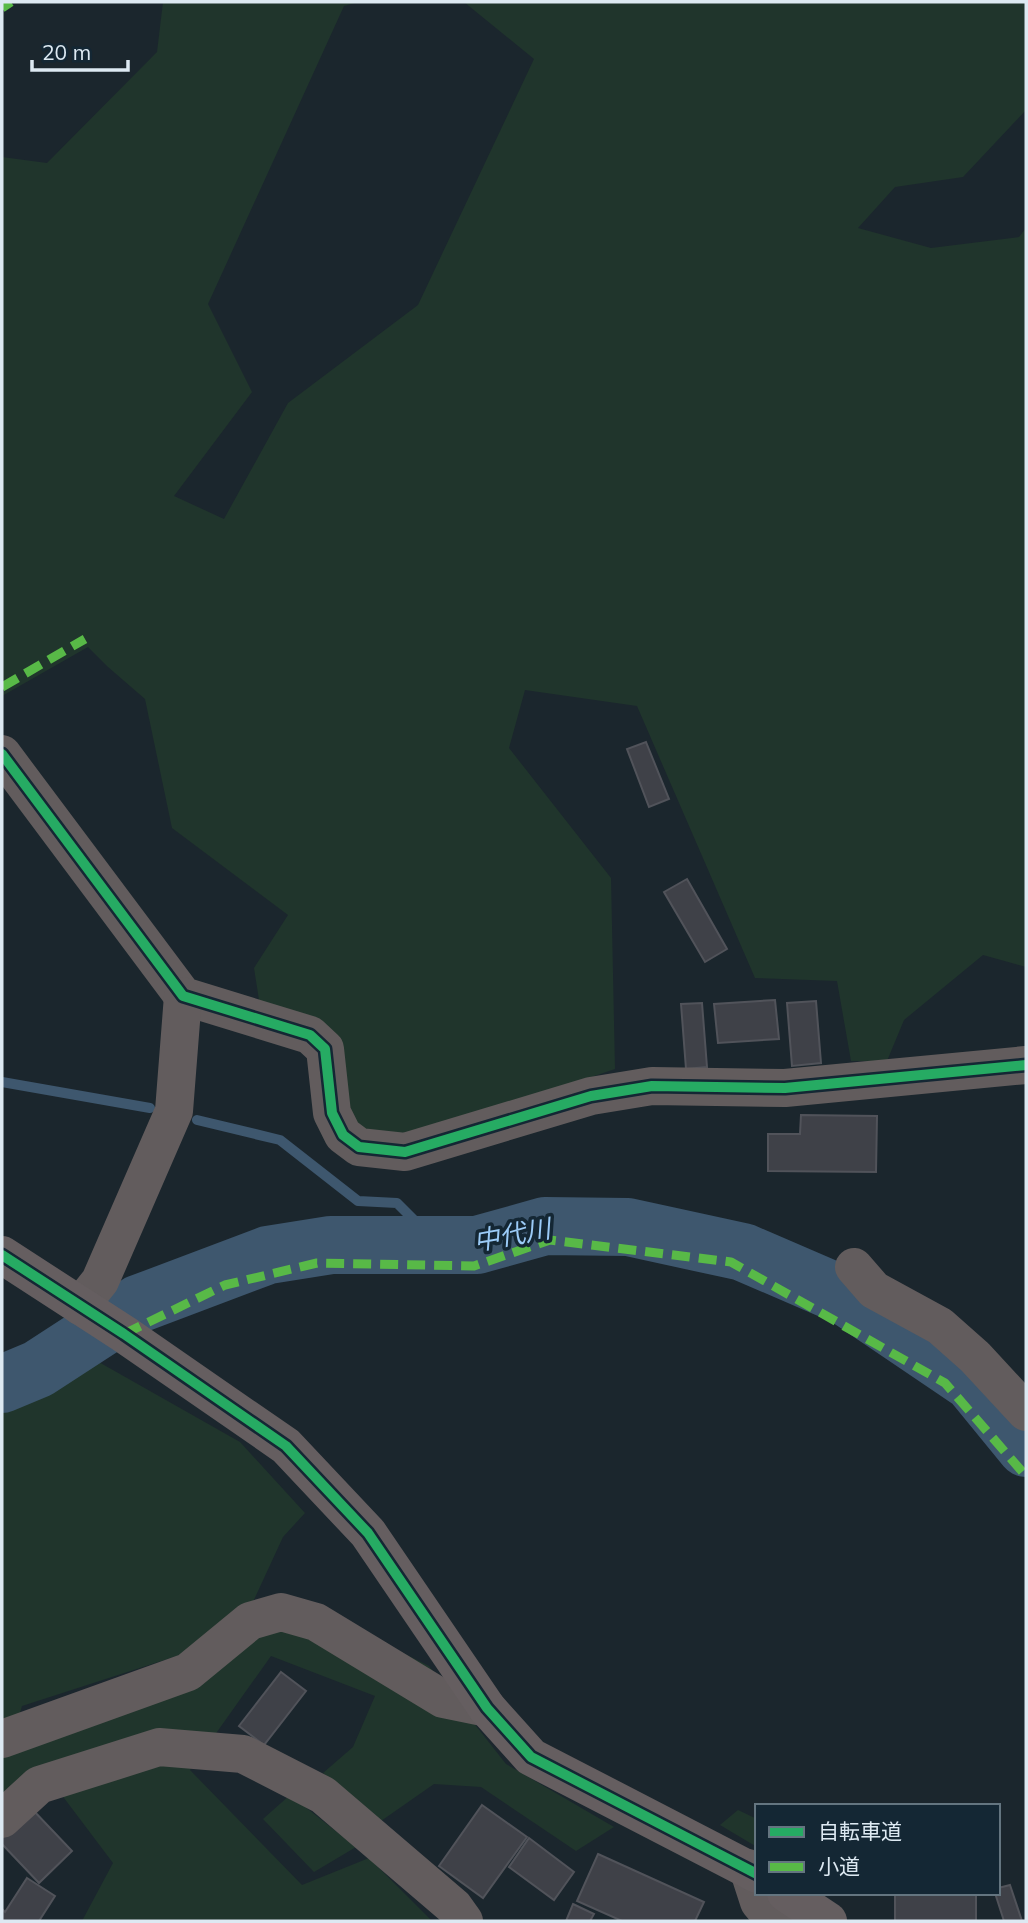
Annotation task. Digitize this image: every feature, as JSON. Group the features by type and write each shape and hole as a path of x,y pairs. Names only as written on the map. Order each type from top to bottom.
{"street":[{"path":"2,754 183,996 310,1035 325,1049 332,1114 343,1135 359,1147 405,1152 591,1096 652,1086 785,1088 1026,1065"},
{"path":"80,1306 100,1280 174,1111 183,996"},
{"path":"2,1255 286,1446 368,1533 487,1708 531,1757 752,1871"},
{"path":"854,1268 874,1290 940,1326 975,1357 1026,1412"},
{"path":"2,1739 188,1672 250,1621 281,1612 316,1622 443,1699 487,1708"},
{"path":"2,1819 39,1785 159,1747 243,1754 323,1795 454,1907 464,1921"},
{"path":"757,1895 759,1902 775,1921"},
{"path":"789,1895 828,1921"}],"green space":[{"path":"163,2 358,2 344,6 208,304 252,392 174,496 224,519 288,403 418,305 534,59 464,2 1026,2 1026,110 963,177 895,187 858,228 931,248 1019,237 1026,228 1026,967 983,955 904,1020 887,1061 851,1061 837,981 755,978 637,706 525,690 509,748 611,878 615,1069 390,1145 342,1115 333,1034 260,1006 254,968 288,915 172,828 145,699 88,647 2,696 2,157 47,163 157,52"},
{"path":"97,1361 240,1442 305,1513 283,1537 253,1602 180,1655 22,1706 8,1756 293,1598 429,1666 506,1764 614,1827 576,1851 481,1787 434,1784 381,1821 323,1773 353,1747 375,1696 271,1656 190,1770 302,1885 369,1858 432,1921 82,1921 113,1863 58,1790 2,1801 2,1408"},
{"path":"290,1795 356,1847 314,1872 263,1819"},
{"path":"738,1810 755,1818 755,1846 720,1825"}],"building":[{"path":"646,742 669,799 649,807 627,749"},
{"path":"687,879 727,949 705,962 664,892"},
{"path":"775,1000 779,1039 718,1043 714,1004"},
{"path":"816,1001 821,1063 792,1066 787,1003"},
{"path":"702,1003 707,1067 686,1069 681,1004"},
{"path":"801,1115 877,1116 876,1172 768,1171 768,1134 800,1134"},
{"path":"281,1672 306,1691 264,1745 239,1726"},
{"path":"482,1805 527,1837 483,1898 439,1866"},
{"path":"32,1809 72,1851 39,1883 2,1844 2,1838"},
{"path":"529,1838 574,1872 554,1900 509,1867"},
{"path":"598,1854 704,1902 695,1921 622,1921 577,1901"},
{"path":"27,1878 55,1896 39,1921 2,1921 2,1909 5,1912"},
{"path":"1010,1885 1022,1921 1004,1921 996,1895 1000,1895 1000,1888"},
{"path":"895,1895 976,1895 976,1921 895,1921"},
{"path":"573,1904 594,1914 590,1921 566,1921"}],"waterway":[{"path":"2,1082 150,1108"},
{"path":"197,1120 280,1140 358,1201 397,1203 438,1244"},
{"name":"中代川","path":"2,1384 38,1369 138,1304 268,1255 331,1245 477,1245 545,1226 628,1227 743,1252 845,1296 972,1382 1026,1448"}],"marked path":[{"path":"2,8 11,2"},
{"path":"2,687 85,639"},
{"path":"124,1334 225,1285 317,1263 474,1266 550,1240 731,1262 945,1383 1026,1476"}],"cycle path":[{"path":"2,754 183,996 310,1035 325,1049 332,1113 343,1135 359,1147 405,1152 591,1096 652,1086 785,1088 1026,1065"},
{"path":"2,1255 124,1334 286,1446 368,1533 487,1708 531,1757 755,1873"}]}
